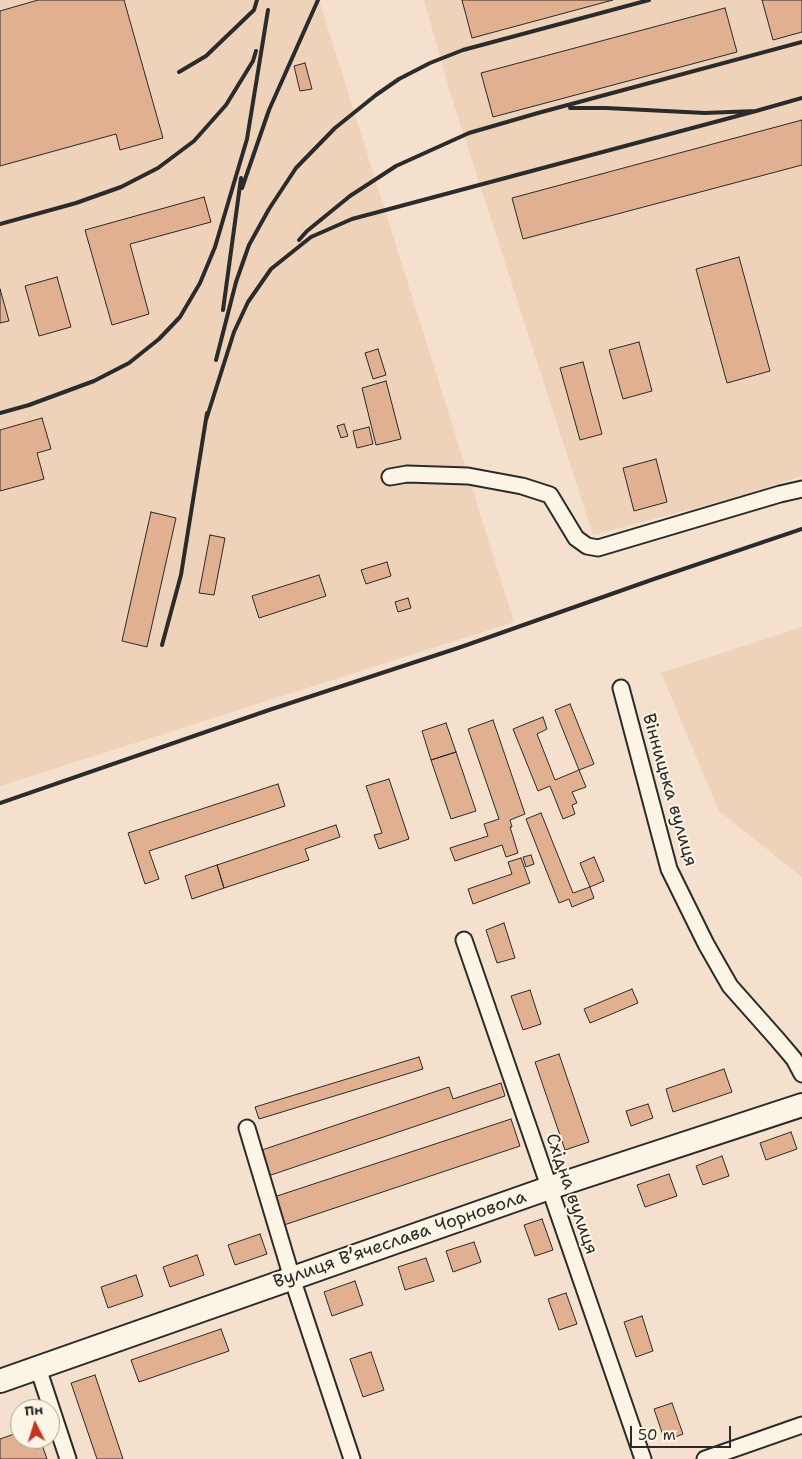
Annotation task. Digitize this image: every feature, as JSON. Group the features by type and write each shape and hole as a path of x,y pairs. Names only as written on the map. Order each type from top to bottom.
{"street":[{"path":"390,477 407,474 468,476 522,486 550,496 576,538 587,546 598,548 802,489"},
{"name":"Вінницька вулиця","path":"621,688 669,869 706,944 730,986 777,1038 802,1074"},
{"name":"Східна вулиця","path":"464,940 643,1459"},
{"name":"Вулиця Вʼячеслава Чорновола","path":"0,1381 549,1188 802,1105"},
{"path":"247,1128 292,1278 352,1459"},
{"path":"38,1368 68,1459"},
{"path":"704,1459 802,1425"}],"shaded area":[{"path":"0,0 319,0 514,622 0,786"},
{"path":"424,0 802,0 802,476 733,498 593,535 450,92"},
{"path":"802,627 802,877 719,811 661,673"}],"building":[{"path":"38,0 124,0 163,138 120,150 116,134 0,166 0,11"},
{"path":"462,0 613,0 472,38"},
{"path":"762,0 802,0 802,32 773,40"},
{"path":"725,8 737,52 493,117 481,73"},
{"path":"305,63 312,89 300,91 294,66"},
{"path":"802,120 802,165 523,239 512,198"},
{"path":"204,197 211,222 130,244 149,314 112,325 85,230"},
{"path":"739,257 770,371 727,383 696,269"},
{"path":"57,277 71,327 39,336 25,286"},
{"path":"0,289 9,321 0,323"},
{"path":"639,342 652,391 623,399 609,350"},
{"path":"378,349 386,375 373,379 365,353"},
{"path":"583,362 602,434 580,440 560,368"},
{"path":"386,381 401,439 376,445 362,388"},
{"path":"42,418 51,449 37,453 44,479 0,491 0,430"},
{"path":"344,424 348,436 341,438 337,426"},
{"path":"369,427 373,444 357,448 353,431"},
{"path":"656,459 667,502 634,511 623,468"},
{"path":"151,512 176,518 147,647 122,641"},
{"path":"210,535 225,538 214,595 199,593"},
{"path":"387,562 391,576 366,584 361,570"},
{"path":"319,575 326,596 259,618 252,596"},
{"path":"408,598 411,608 398,612 395,602"},
{"path":"570,704 594,764 579,770 555,710"},
{"path":"543,717 547,729 537,734 555,780 579,770 586,787 572,792 577,803 572,805 575,814 563,819 550,786 538,791 513,729"},
{"path":"493,720 525,814 510,820 512,827 510,827 518,853 506,857 502,845 455,861 450,848 488,836 484,824 499,819 468,729"},
{"path":"446,723 456,752 431,760 422,731"},
{"path":"456,752 476,811 451,819 431,760"},
{"path":"389,779 409,839 379,849 374,835 382,833 366,786"},
{"path":"278,784 285,806 149,851 159,879 145,884 128,833"},
{"path":"541,813 573,893 590,887 594,898 572,907 569,899 559,903 526,819"},
{"path":"336,825 340,837 305,849 309,860 224,888 217,865"},
{"path":"531,855 534,864 526,867 523,857"},
{"path":"594,857 604,881 590,887 580,863"},
{"path":"521,858 530,883 473,904 468,889 512,874 508,862"},
{"path":"217,865 224,888 192,899 185,876"},
{"path":"504,923 515,958 497,963 486,930"},
{"path":"632,989 638,1003 590,1023 584,1009"},
{"path":"530,990 541,1024 523,1030 511,996"},
{"path":"559,1054 589,1142 565,1150 535,1062"},
{"path":"419,1057 423,1069 259,1119 255,1107"},
{"path":"724,1069 732,1092 673,1112 666,1089"},
{"path":"501,1083 505,1096 268,1176 259,1151 449,1087 453,1099"},
{"path":"648,1104 653,1118 631,1126 626,1111"},
{"path":"511,1119 520,1146 284,1225 274,1197"},
{"path":"791,1132 797,1149 766,1160 760,1143"},
{"path":"722,1156 729,1176 703,1185 696,1166"},
{"path":"669,1174 677,1196 645,1207 637,1185"},
{"path":"542,1219 553,1250 535,1256 524,1225"},
{"path":"260,1234 267,1254 235,1265 228,1245"},
{"path":"474,1242 481,1262 453,1272 446,1251"},
{"path":"197,1255 204,1275 170,1287 163,1267"},
{"path":"426,1258 434,1281 405,1290 398,1267"},
{"path":"136,1275 143,1296 108,1308 101,1287"},
{"path":"355,1281 363,1305 332,1316 324,1292"},
{"path":"566,1293 577,1324 559,1330 548,1299"},
{"path":"642,1316 653,1351 636,1357 624,1322"},
{"path":"221,1329 229,1351 139,1382 131,1360"},
{"path":"371,1352 384,1390 363,1397 350,1359"},
{"path":"95,1375 123,1459 97,1459 71,1383"},
{"path":"672,1403 683,1434 665,1441 654,1409"},
{"path":"10,1436 10,1449 44,1449 47,1459 0,1459 0,1439"}],"railway":[{"path":"179,72 206,56 254,10 257,0"},
{"path":"242,188 269,110 318,0"},
{"path":"216,360 236,282 249,245 269,209 296,168 335,128 399,79 430,63 463,50 649,0"},
{"path":"0,413 29,405 94,381 129,363 159,339 180,317 200,283 215,247 247,139 268,10"},
{"path":"299,240 307,231 350,196 396,166 469,133 802,42"},
{"path":"0,224 76,203 121,187 158,168 194,141 226,105 253,61 256,51"},
{"path":"570,108 705,113 756,111 802,98"},
{"path":"206,420 234,332 248,302 271,269 311,237 352,219 756,111"},
{"path":"223,310 241,178"},
{"path":"162,645 181,575 207,413"},
{"path":"0,803 802,529"}]}
